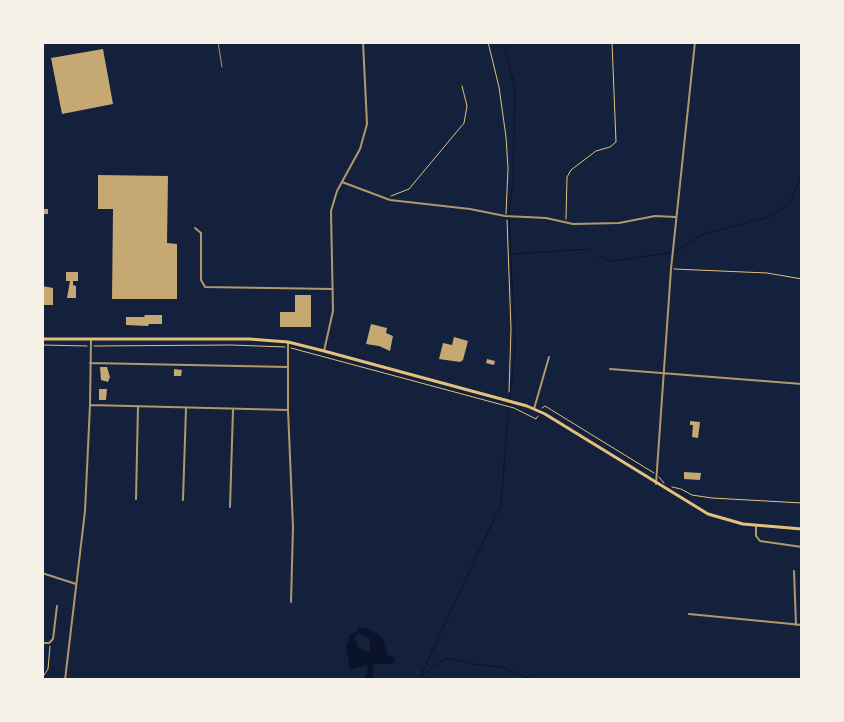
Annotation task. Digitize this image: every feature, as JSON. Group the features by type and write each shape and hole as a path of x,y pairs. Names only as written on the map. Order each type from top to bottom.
{"main road":[{"path":"43,338 249,339 288,342 324,351 511,400 540,412 708,514 735,523 802,529"}],"street":[{"path":"42,45 46,42"},
{"path":"324,351 333,311 331,211 342,182 360,149 367,124 363,42"},
{"path":"656,484 662,374 671,269 695,42"},
{"path":"342,182 386,200 513,217 546,218 566,223 604,224 655,216 676,217"},
{"path":"196,228 201,233 201,280 205,287 332,289"},
{"path":"65,680 85,511 91,339"},
{"path":"288,342 288,410 293,527 291,602"},
{"path":"534,409 549,356"},
{"path":"90,363 288,367"},
{"path":"610,369 802,384"},
{"path":"90,405 288,410"},
{"path":"136,499 138,406"},
{"path":"183,500 186,408"},
{"path":"230,507 233,409"},
{"path":"756,526 756,536 760,541 802,548"},
{"path":"794,571 796,625"},
{"path":"42,573 76,584"},
{"path":"42,643 49,643 53,639 57,606"},
{"path":"689,614 802,625"}],"lane":[{"path":"218,42 222,67"}],"path":[{"path":"566,223 567,177 590,154 610,147 616,142 612,42"},
{"path":"386,200 395,193 409,189 464,122 467,106 462,86"},
{"path":"671,269 767,273 802,279"},
{"path":"42,345 231,344 288,348 514,408 536,418 545,406 650,472"},
{"path":"657,475 667,485 681,488 692,495 746,501 802,503"},
{"path":"42,678 48,670 49,643"}],"water":[{"path":"364,627 379,634 383,639 388,656 394,657 395,663 373,664 373,679 365,679 368,668 366,665 350,670 346,644 349,642 349,635 357,631 358,628","holes":["359,633 370,639 370,650 366,652 358,647 355,636"]}],"building":[{"path":"103,49 113,104 62,114 51,58"},
{"path":"98,175 168,176 167,243 177,244 177,299 112,299 113,209 98,209"},
{"path":"42,209 48,209 48,214 42,214"},
{"path":"66,272 78,272 78,281 73,281 73,285 76,286 76,298 67,298 70,281 66,281"},
{"path":"42,286 53,288 53,305 42,305"},
{"path":"295,295 311,295 311,327 280,327 280,312 295,312"},
{"path":"145,315 162,315 162,324 149,324 148,326 126,325 126,317 144,317"},
{"path":"371,324 387,328 386,333 393,336 390,351 379,346 366,344"},
{"path":"454,337 468,341 463,360 460,362 439,359 443,343 452,345"},
{"path":"487,359 495,361 494,365 486,363"},
{"path":"100,367 107,367 110,377 108,382 101,380"},
{"path":"174,369 182,370 181,376 174,376"},
{"path":"99,389 107,389 106,400 99,400"},
{"path":"690,421 700,422 698,438 692,437 693,425 690,425"},
{"path":"684,472 701,473 700,480 684,479"}],"waterway":[{"path":"503,42 515,88 513,179 509,214 515,348 510,399"},
{"path":"677,251 700,235 768,217 777,212 791,201 802,172"},
{"path":"512,254 589,249"},
{"path":"598,256 611,261 669,253"},
{"path":"421,675 501,504 509,403"},
{"path":"419,680 421,675 447,658 474,664 502,667 532,680"}]}
